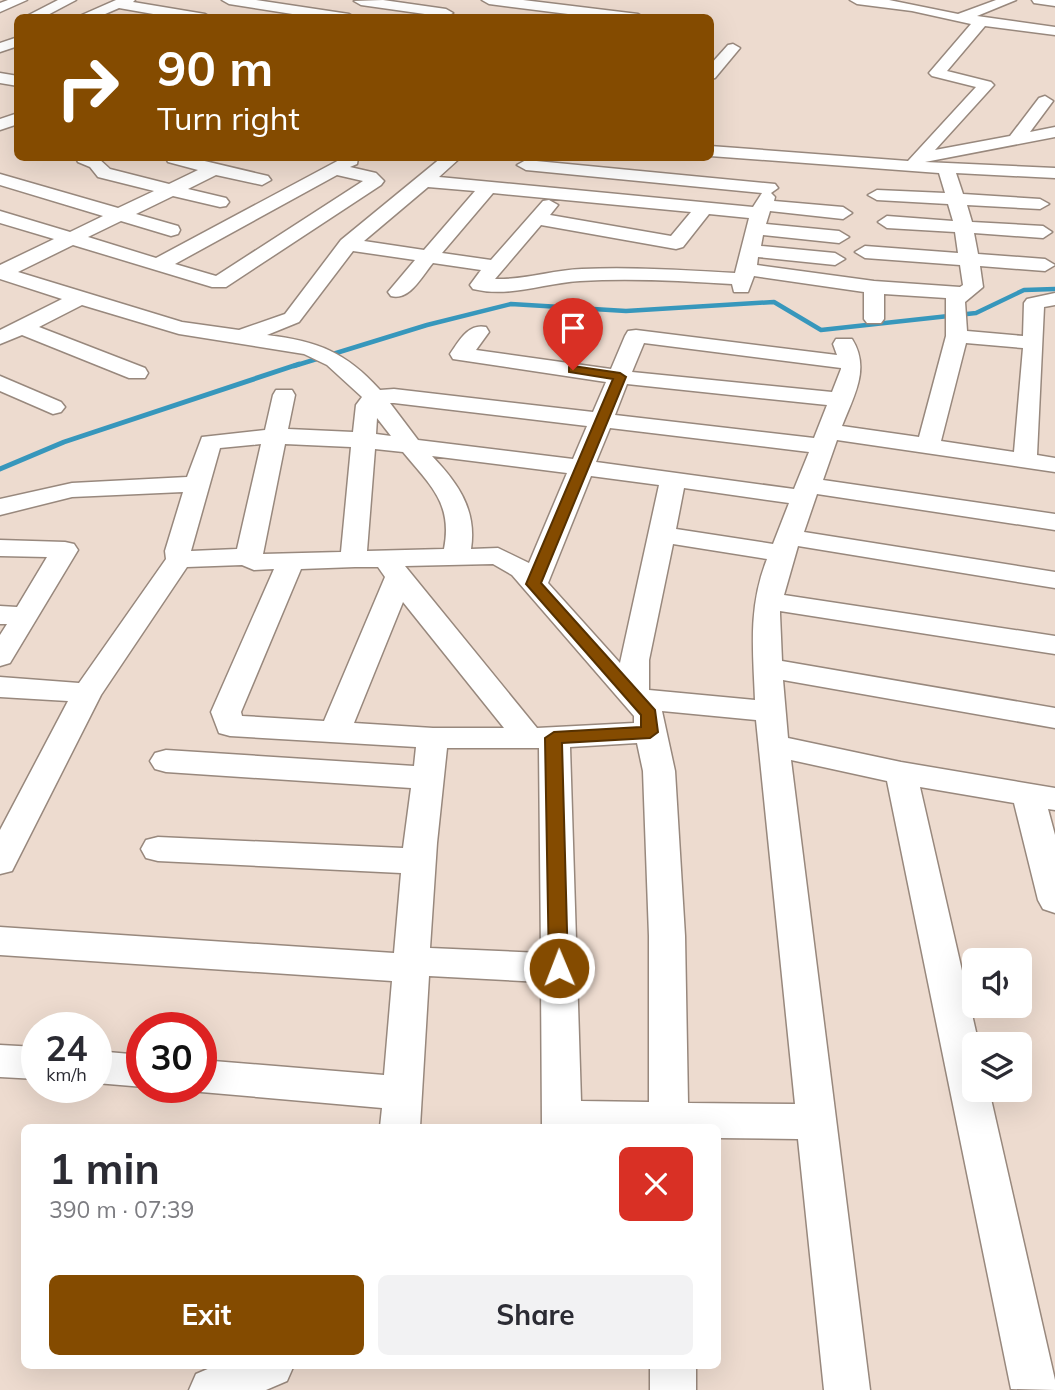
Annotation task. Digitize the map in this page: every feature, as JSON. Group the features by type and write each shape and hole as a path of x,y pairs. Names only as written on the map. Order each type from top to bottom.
{"street":[{"path":"1,16 20,0"},
{"path":"39,14 69,0"},
{"path":"277,14 305,0"},
{"path":"489,0 645,14"},
{"path":"574,0 645,14"},
{"path":"857,0 912,7 959,18 1018,8 1055,16"},
{"path":"912,7 933,0"},
{"path":"1039,0 1055,2"},
{"path":"214,14 238,1 322,14"},
{"path":"343,14 362,1 447,12"},
{"path":"92,14 123,2 186,14"},
{"path":"501,14 515,3"},
{"path":"985,14 1055,32"},
{"path":"919,162 986,85 937,73 985,14"},
{"path":"714,70 733,48"},
{"path":"1008,141 1045,101"},
{"path":"919,162 1055,132"},
{"path":"1008,141 1055,146"},
{"path":"714,151 780,157 919,162 946,168 1055,173"},
{"path":"744,272 780,157"},
{"path":"91,161 104,173 220,202"},
{"path":"185,161 262,180"},
{"path":"158,265 350,161"},
{"path":"241,337 292,318 348,244 448,161"},
{"path":"593,164 567,194 538,219 477,288 517,286 578,275 744,272 835,258"},
{"path":"526,165 593,164 762,209 839,237"},
{"path":"928,447 959,316 973,288 963,226 946,168"},
{"path":"4,278 71,239 214,169"},
{"path":"0,217 214,283 228,280 375,181 370,177 335,169"},
{"path":"0,179 171,230"},
{"path":"425,181 705,207 844,213"},
{"path":"398,292 488,187"},
{"path":"877,195 1040,204"},
{"path":"538,219 676,243 705,207"},
{"path":"887,222 1043,232"},
{"path":"348,244 498,267"},
{"path":"865,252 1045,265"},
{"path":"744,272 874,287 1034,343"},
{"path":"4,278 179,328 241,337 326,356 375,397 445,487 457,507 462,527 456,557"},
{"path":"874,287 874,319"},
{"path":"0,338 77,299"},
{"path":"1026,460 1034,303 1055,299"},
{"path":"20,327 137,373"},
{"path":"478,332 461,354 620,377 842,400"},
{"path":"534,584 636,336 847,353 852,369 785,545 766,614 770,711 847,1390"},
{"path":"0,383 53,407"},
{"path":"249,557 284,395"},
{"path":"353,560 367,405 375,397 394,396 602,421 928,447 1055,465"},
{"path":"0,862 87,693 179,559 178,551 209,442 275,436 364,440 673,479 1055,522"},
{"path":"634,698 635,660 673,479"},
{"path":"0,506 72,490 197,484"},
{"path":"662,534 785,545 1055,580"},
{"path":"0,548 65,550 13,616 0,657"},
{"path":"179,559 249,557 254,562 353,560 392,568 456,557 498,556 521,569 649,714 659,785 667,936 669,1123"},
{"path":"291,561 226,712 230,726 433,738 541,738 650,732"},
{"path":"335,732 392,568"},
{"path":"392,568 541,738 559,968 562,1123 816,1122"},
{"path":"769,601 1055,645"},
{"path":"768,668 1055,718"},
{"path":"0,687 87,693"},
{"path":"634,698 770,711"},
{"path":"217,1079 401,1110 419,861 433,738"},
{"path":"774,746 901,773 1041,796 1055,900"},
{"path":"166,761 428,778"},
{"path":"901,773 1033,1390 1055,1384"},
{"path":"158,849 419,861"},
{"path":"0,941 411,965 559,968"},
{"path":"0,1061 21,1062"},
{"path":"212,1390 262,1369"},
{"path":"673,1369 673,1390"}],"waterway":[{"path":"294,366 427,325 511,304 626,311 774,302 821,330 976,313 1024,290 1055,289"},
{"path":"0,469 64,442 299,364"}],"route":[{"path":"559,968 554,738 650,732 649,714 534,584 620,377 573,370"}]}
